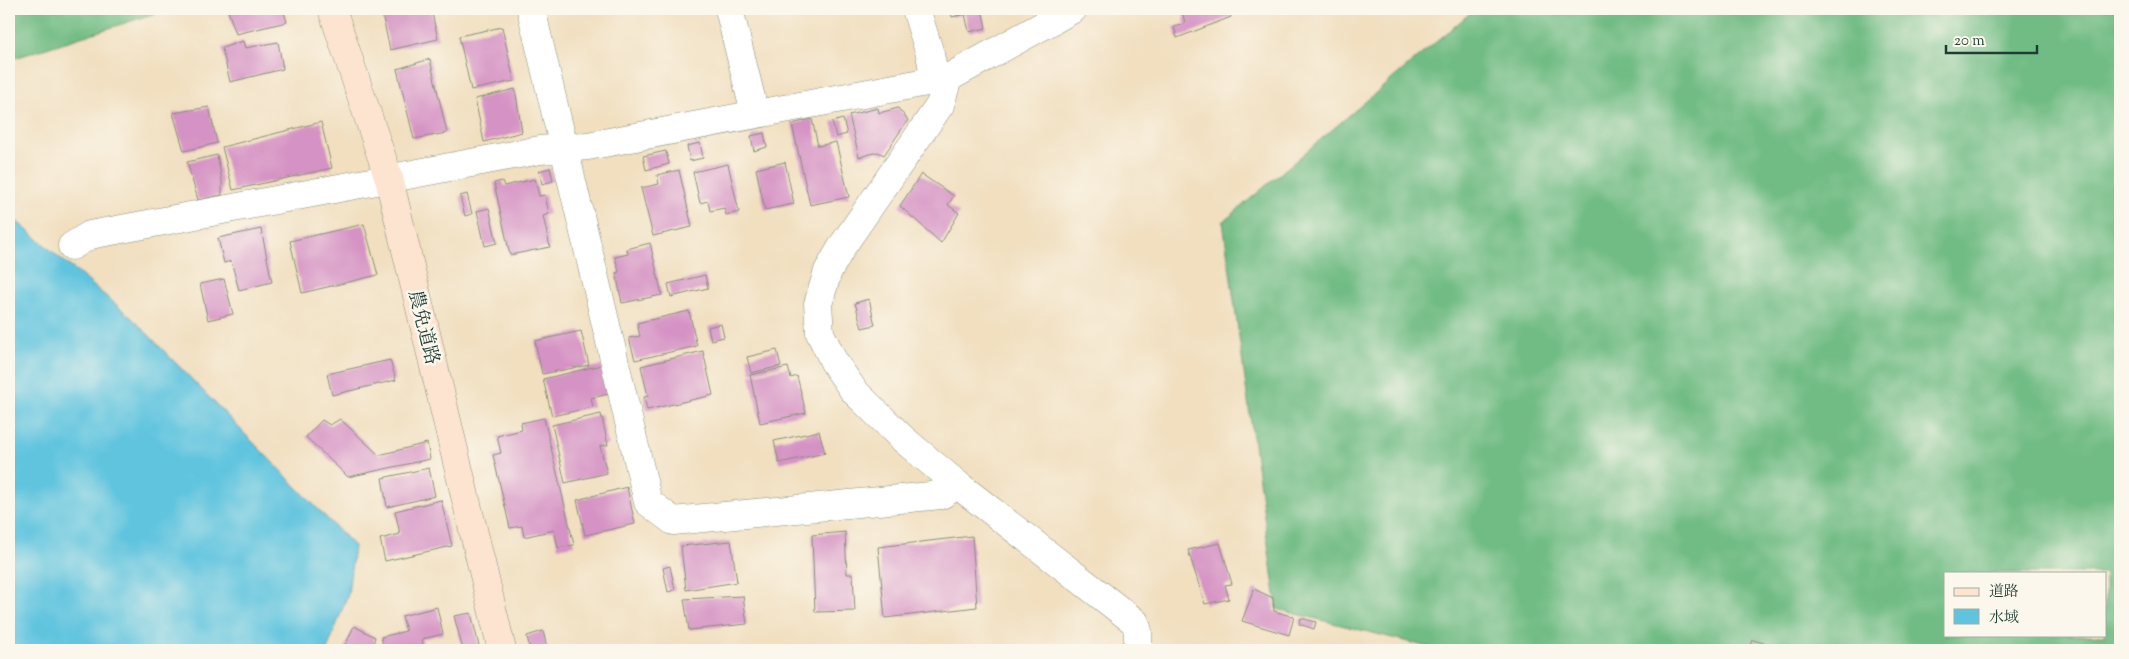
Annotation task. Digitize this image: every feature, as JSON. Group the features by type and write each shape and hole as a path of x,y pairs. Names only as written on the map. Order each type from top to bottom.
{"street":[{"name":"農免道路","path":"332,9 389,179 502,650"},
{"path":"531,9 648,502 673,521 941,495 958,485"},
{"path":"729,9 755,114"},
{"path":"916,9 930,54 941,79 940,105 843,244 828,271 818,304 820,333 834,362 854,391 903,439 958,485 1136,622 1138,641"},
{"path":"72,246 90,235 540,150 588,146 941,79 1073,9"}],"green space":[{"path":"9,9 169,9 9,60"},
{"path":"1475,9 2120,9 2120,650 1440,650 1277,609 1223,222"}],"water":[{"path":"9,215 133,319 354,546 348,594 327,650 9,650"}],"building":[{"path":"236,9 283,9 287,22 236,34 228,11"},
{"path":"381,9 431,9 438,39 390,50"},
{"path":"950,9 982,9 986,28 969,32 965,14 952,17"},
{"path":"1182,9 1229,9 1231,17 1177,38 1174,27 1185,24"},
{"path":"502,27 514,81 471,90 459,36"},
{"path":"243,41 245,48 278,42 283,69 230,82 222,48"},
{"path":"430,59 447,133 414,139 397,69"},
{"path":"515,89 522,132 484,142 475,99"},
{"path":"209,107 217,143 184,151 173,113"},
{"path":"878,108 879,113 898,108 908,120 884,155 878,152 859,157 849,115"},
{"path":"812,119 818,146 836,142 849,197 810,205 792,124"},
{"path":"843,119 847,134 836,137 832,122"},
{"path":"321,122 332,168 233,190 222,147"},
{"path":"764,133 767,147 754,151 751,136"},
{"path":"700,143 703,158 690,161 687,146"},
{"path":"666,151 669,164 646,170 643,156"},
{"path":"217,155 222,181 222,195 198,200 187,162"},
{"path":"785,162 794,204 765,210 756,169"},
{"path":"728,164 739,212 726,215 724,208 710,211 708,201 700,203 693,172"},
{"path":"550,168 553,181 542,184 539,171"},
{"path":"679,170 692,227 653,236 641,188 659,184 657,175"},
{"path":"921,174 954,196 948,205 959,213 941,243 900,206"},
{"path":"535,179 539,196 545,195 549,214 543,216 550,247 510,255 494,183 502,181 504,186"},
{"path":"467,194 472,214 465,216 460,196"},
{"path":"489,208 497,243 485,246 477,211"},
{"path":"364,224 378,275 302,293 290,241"},
{"path":"261,229 272,282 239,290 231,261 224,263 218,238"},
{"path":"650,243 662,295 622,303 616,273 619,272 615,257 628,254 627,249"},
{"path":"705,275 708,288 671,297 668,284"},
{"path":"224,279 233,314 208,320 200,284"},
{"path":"869,299 875,325 862,328 855,303"},
{"path":"689,311 697,346 635,360 629,338 640,336 637,323"},
{"path":"721,324 724,337 711,340 708,327"},
{"path":"581,331 589,365 542,374 535,341"},
{"path":"777,350 781,366 751,373 747,357"},
{"path":"703,351 713,395 647,410 644,397 648,396 641,366"},
{"path":"390,360 396,380 332,395 327,374"},
{"path":"602,365 609,394 591,398 593,407 552,416 543,379"},
{"path":"788,367 791,378 797,376 806,413 760,423 750,375"},
{"path":"601,414 608,445 600,446 607,473 565,483 552,425"},
{"path":"544,418 574,545 558,548 554,530 524,537 522,526 510,528 493,455 501,453 497,436 522,430 521,423"},
{"path":"340,419 379,455 427,443 430,459 348,477 306,437 322,420 330,425"},
{"path":"819,431 825,453 779,463 774,441"},
{"path":"429,468 435,496 387,507 382,478"},
{"path":"627,487 635,524 585,535 577,500"},
{"path":"441,500 452,546 385,561 380,539 400,534 395,511"},
{"path":"845,532 847,574 853,574 855,611 815,612 812,535"},
{"path":"972,536 977,607 885,618 878,547"},
{"path":"731,541 737,582 686,590 681,546"},
{"path":"1220,543 1232,584 1225,585 1229,599 1205,604 1188,550"},
{"path":"670,566 675,590 668,592 663,568"},
{"path":"1254,589 1273,598 1274,611 1294,617 1289,635 1242,621"},
{"path":"743,596 747,624 689,630 684,599"},
{"path":"437,607 443,634 422,639 424,650 384,650 381,637 406,631 402,616"},
{"path":"471,613 479,646 463,650 454,616"},
{"path":"1301,618 1316,622 1314,629 1299,624"},
{"path":"354,626 375,637 372,650 350,650 344,648"},
{"path":"543,631 547,648 530,650 527,636"},
{"path":"1753,640 1781,648 1781,650 1749,650"}]}
